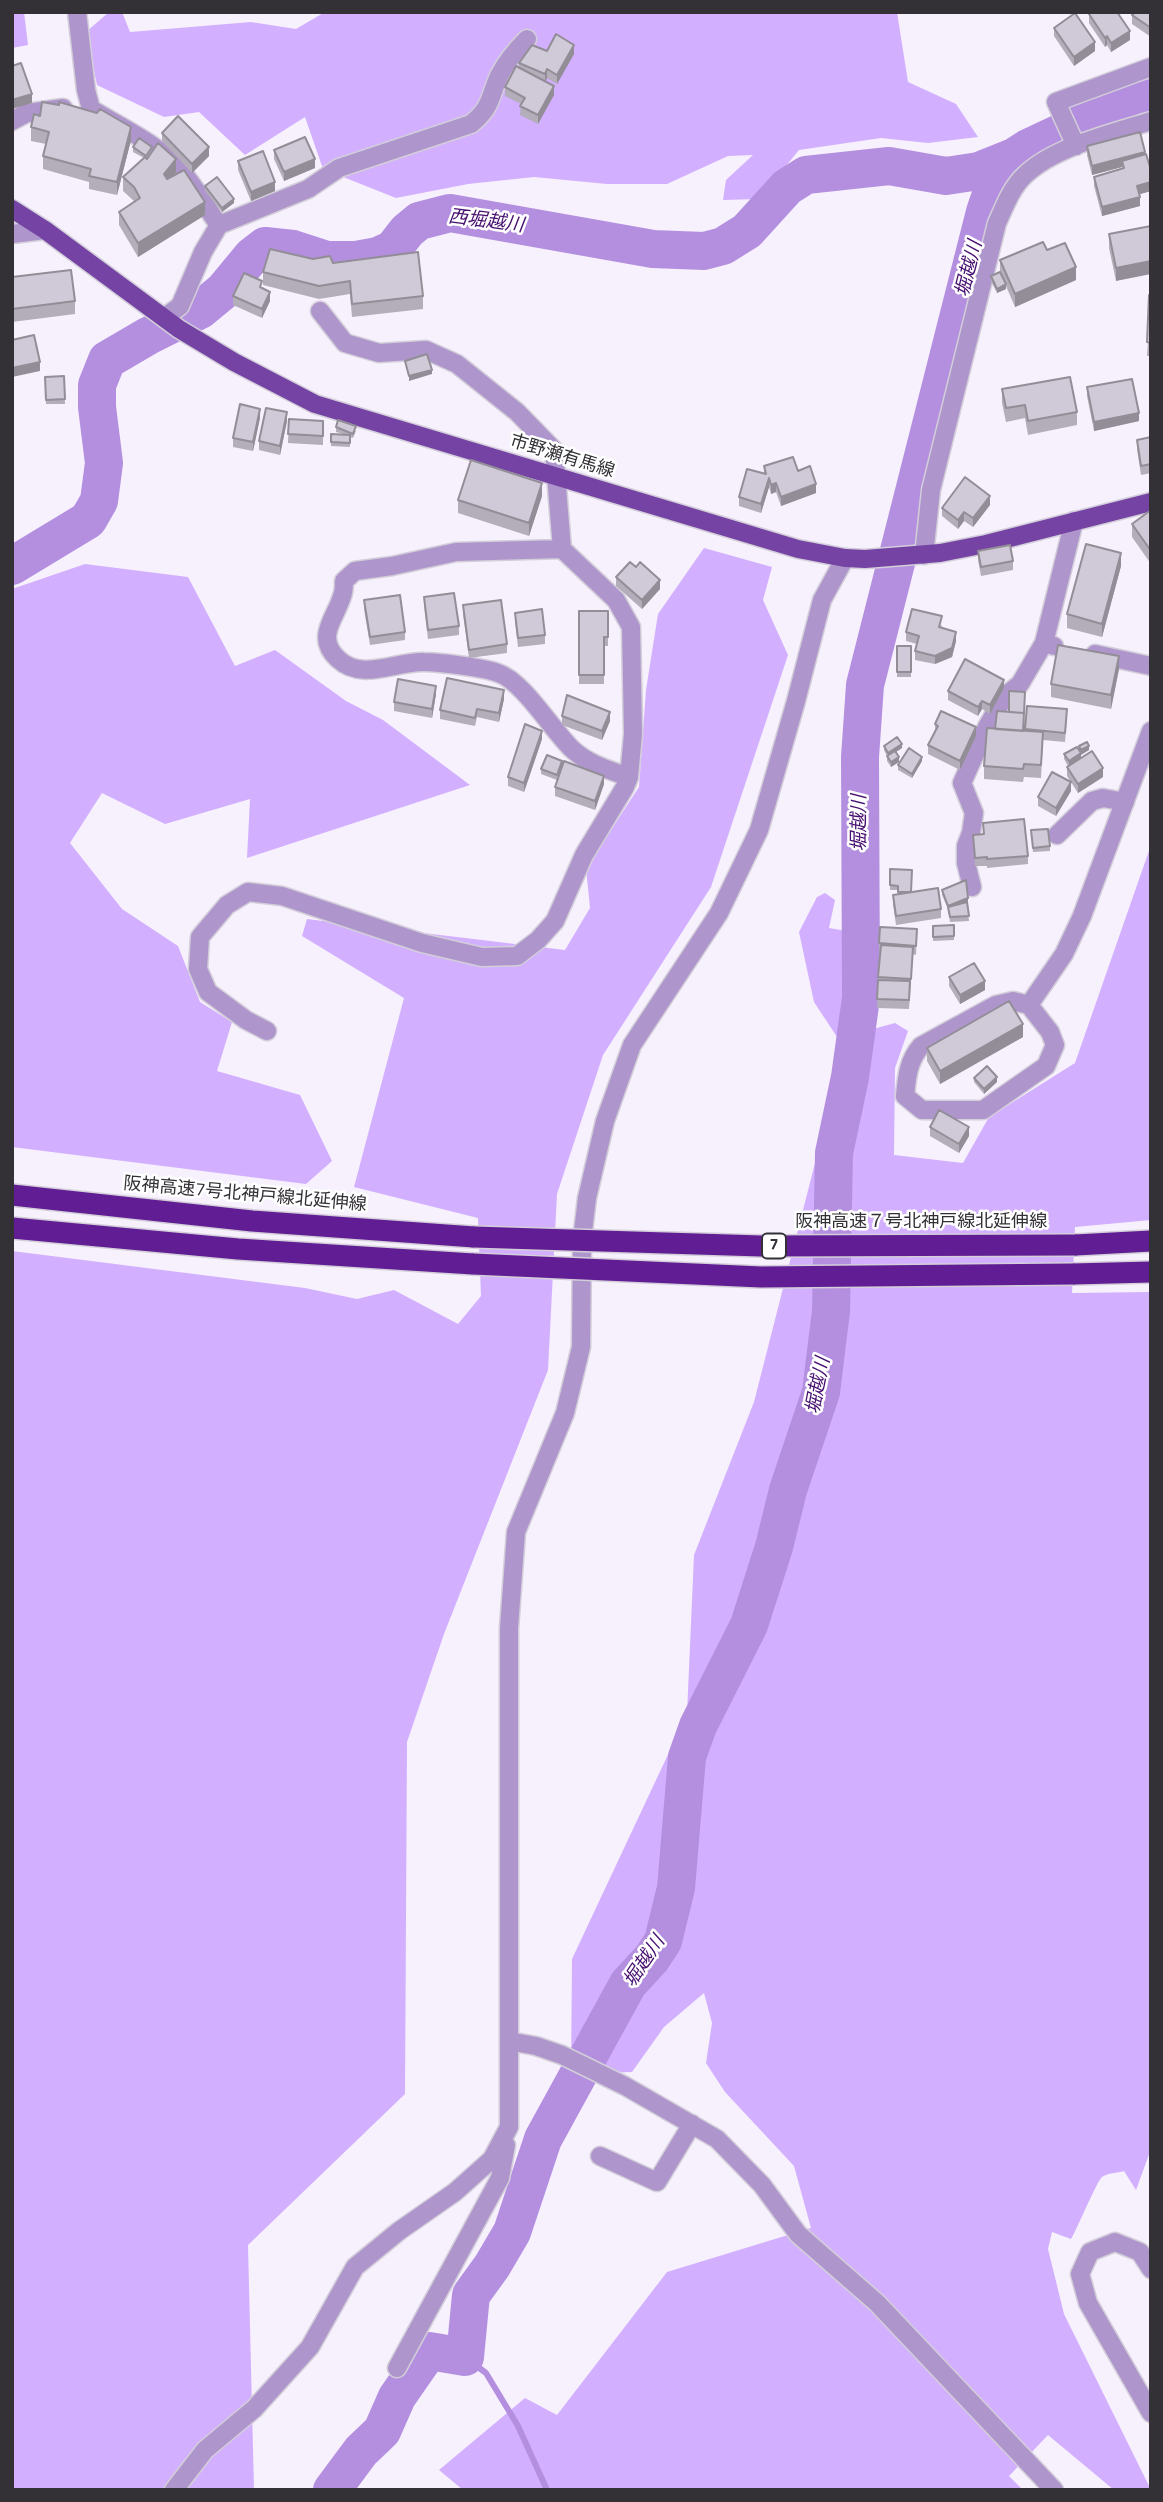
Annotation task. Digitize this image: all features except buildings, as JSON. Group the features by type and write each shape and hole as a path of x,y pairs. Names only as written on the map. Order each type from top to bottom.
{"highway":[{"name":"阪神高速7号北神戸線北延伸線","path":"12,1195 252,1221 474,1237"},
{"name":"7","path":"12,1228 237,1249 473,1264 761,1277 1151,1272"},
{"name":"阪神高速７号北神戸線北延伸線","path":"474,1237 761,1246 1075,1245 1151,1241"}],"main road":[{"name":"市野瀬有馬線","path":"12,209 45,230 179,329 234,362 315,404 798,549 845,558 886,559 915,556 986,544 1151,502"}],"street":[{"path":"77,12 86,90 91,109"},
{"path":"164,318 180,306 203,252 219,225 308,189 339,168 471,124 486,111 500,74 527,39"},
{"path":"1074,143 1056,102 1151,67"},
{"path":"12,121 27,113 52,108 91,109 133,132 163,154 182,172 219,225"},
{"path":"915,556 997,223 1010,195 1025,175 1074,143 1151,121"},
{"path":"12,233 45,230"},
{"path":"267,1031 246,1020 208,992 198,969 200,937 227,905 248,892 282,896 422,943 482,957 517,956 538,940 555,920 584,855 625,787 629,777 633,734 631,627 616,600 562,549 554,450 517,412 457,364 426,350 379,353 345,343 320,311"},
{"path":"971,887 966,846 974,813 962,783 987,727 1004,697 1020,684 1044,643 1074,521"},
{"path":"562,549 456,552 392,566 355,570 344,581 342,598 331,618 327,638 335,657 349,669 367,670 424,662 499,673 514,683 573,749 595,765 629,777"},
{"path":"397,2368 500,2178 509,2127 509,1628 516,1532 565,1413 581,1347 582,1240 587,1198 606,1121 632,1045 719,913 760,830 821,600 845,558"},
{"path":"1044,643 1151,666"},
{"path":"1029,1005 1064,954 1082,916 1151,731"},
{"path":"1056,835 1092,801 1103,798 1125,802"},
{"path":"1013,1001 1029,1005 1055,1045 1046,1066 1011,1092 983,1110 922,1110 905,1096 907,1074 913,1055 921,1046 996,1005 1013,1001"},
{"path":"509,2041 562,2055 625,2086 717,2139 762,2185 798,2234 877,2303 1054,2490"},
{"path":"600,2156 657,2182 692,2124"},
{"path":"174,2490 205,2449 254,2409 310,2347 355,2267 399,2231 455,2192 492,2159 509,2127"},
{"path":"1151,2269 1140,2252 1115,2242 1090,2252 1080,2274 1088,2303 1151,2413"}],"shaded area":[{"path":"12,12 24,12 28,45 12,48"},
{"path":"109,12 122,12 130,32 251,22 296,29 325,12 897,12 908,82 956,104 978,137 928,143 881,138 799,150 759,199 723,200 726,180 753,155 728,156 667,184 607,184 534,177 468,184 396,198 323,169 305,117 245,155 199,112 164,117 97,85 86,32"},
{"path":"704,548 772,567 763,600 788,655 711,887 603,1055 557,1194 548,1370 444,1634 407,1742 405,2094 248,2245 254,2490 12,2490 12,1251 305,1288 357,1299 394,1290 458,1324 481,1296 478,1218 354,1187 404,998 302,936 307,919 565,950 590,908 586,868 639,787 646,690 658,614"},
{"path":"85,564 188,577 235,666 275,650 346,701 383,720 470,785 247,858 250,799 165,824 102,793 70,843 122,909 178,946 200,1002 232,1022 217,1071 300,1095 332,1161 306,1184 12,1147 12,589"},
{"path":"1151,845 1151,1220 1075,1227 1072,1293 1151,1292 1151,2149 1136,2190 1124,2171 1102,2177 1071,2239 1052,2232 1048,2249 1064,2314 1151,2490 1114,2490 1048,2435 1009,2476 1023,2490 463,2490 439,2470 525,2398 557,2415 667,2272 811,2228 794,2166 725,2092 706,2063 712,2023 704,1993 664,2027 632,2072 571,2074 572,1959 687,1714 694,1555 754,1402 827,1116 841,1043 814,1002 799,932 817,897 825,893 835,900 829,928 853,932 866,1031 895,1023 908,1031 895,1068 894,1155 963,1163 989,1117 1075,1063"}],"waterway":[{"name":"西堀越川","path":"12,566 88,520 99,501 104,463 97,385 107,360 200,310 223,291 252,256 265,246 293,249 327,260 356,260 378,256 393,249 419,221 450,213 653,249 704,251 723,246 747,231 787,187 806,175 889,166 946,176 979,171 1014,157 1094,117 1151,98"},
{"name":"堀越川","path":"332,2490 361,2451 382,2431 397,2397 429,2351 465,2357 471,2295 512,2232 543,2139 628,1984 652,1958 663,1941 676,1888 687,1757 698,1726 749,1625 774,1547 788,1490 821,1392 831,1311 834,1153 850,1077 861,998 860,757 865,685 985,212 998,174 1014,157"},
{"path":"465,2357 486,2373 518,2426 547,2490"}]}
